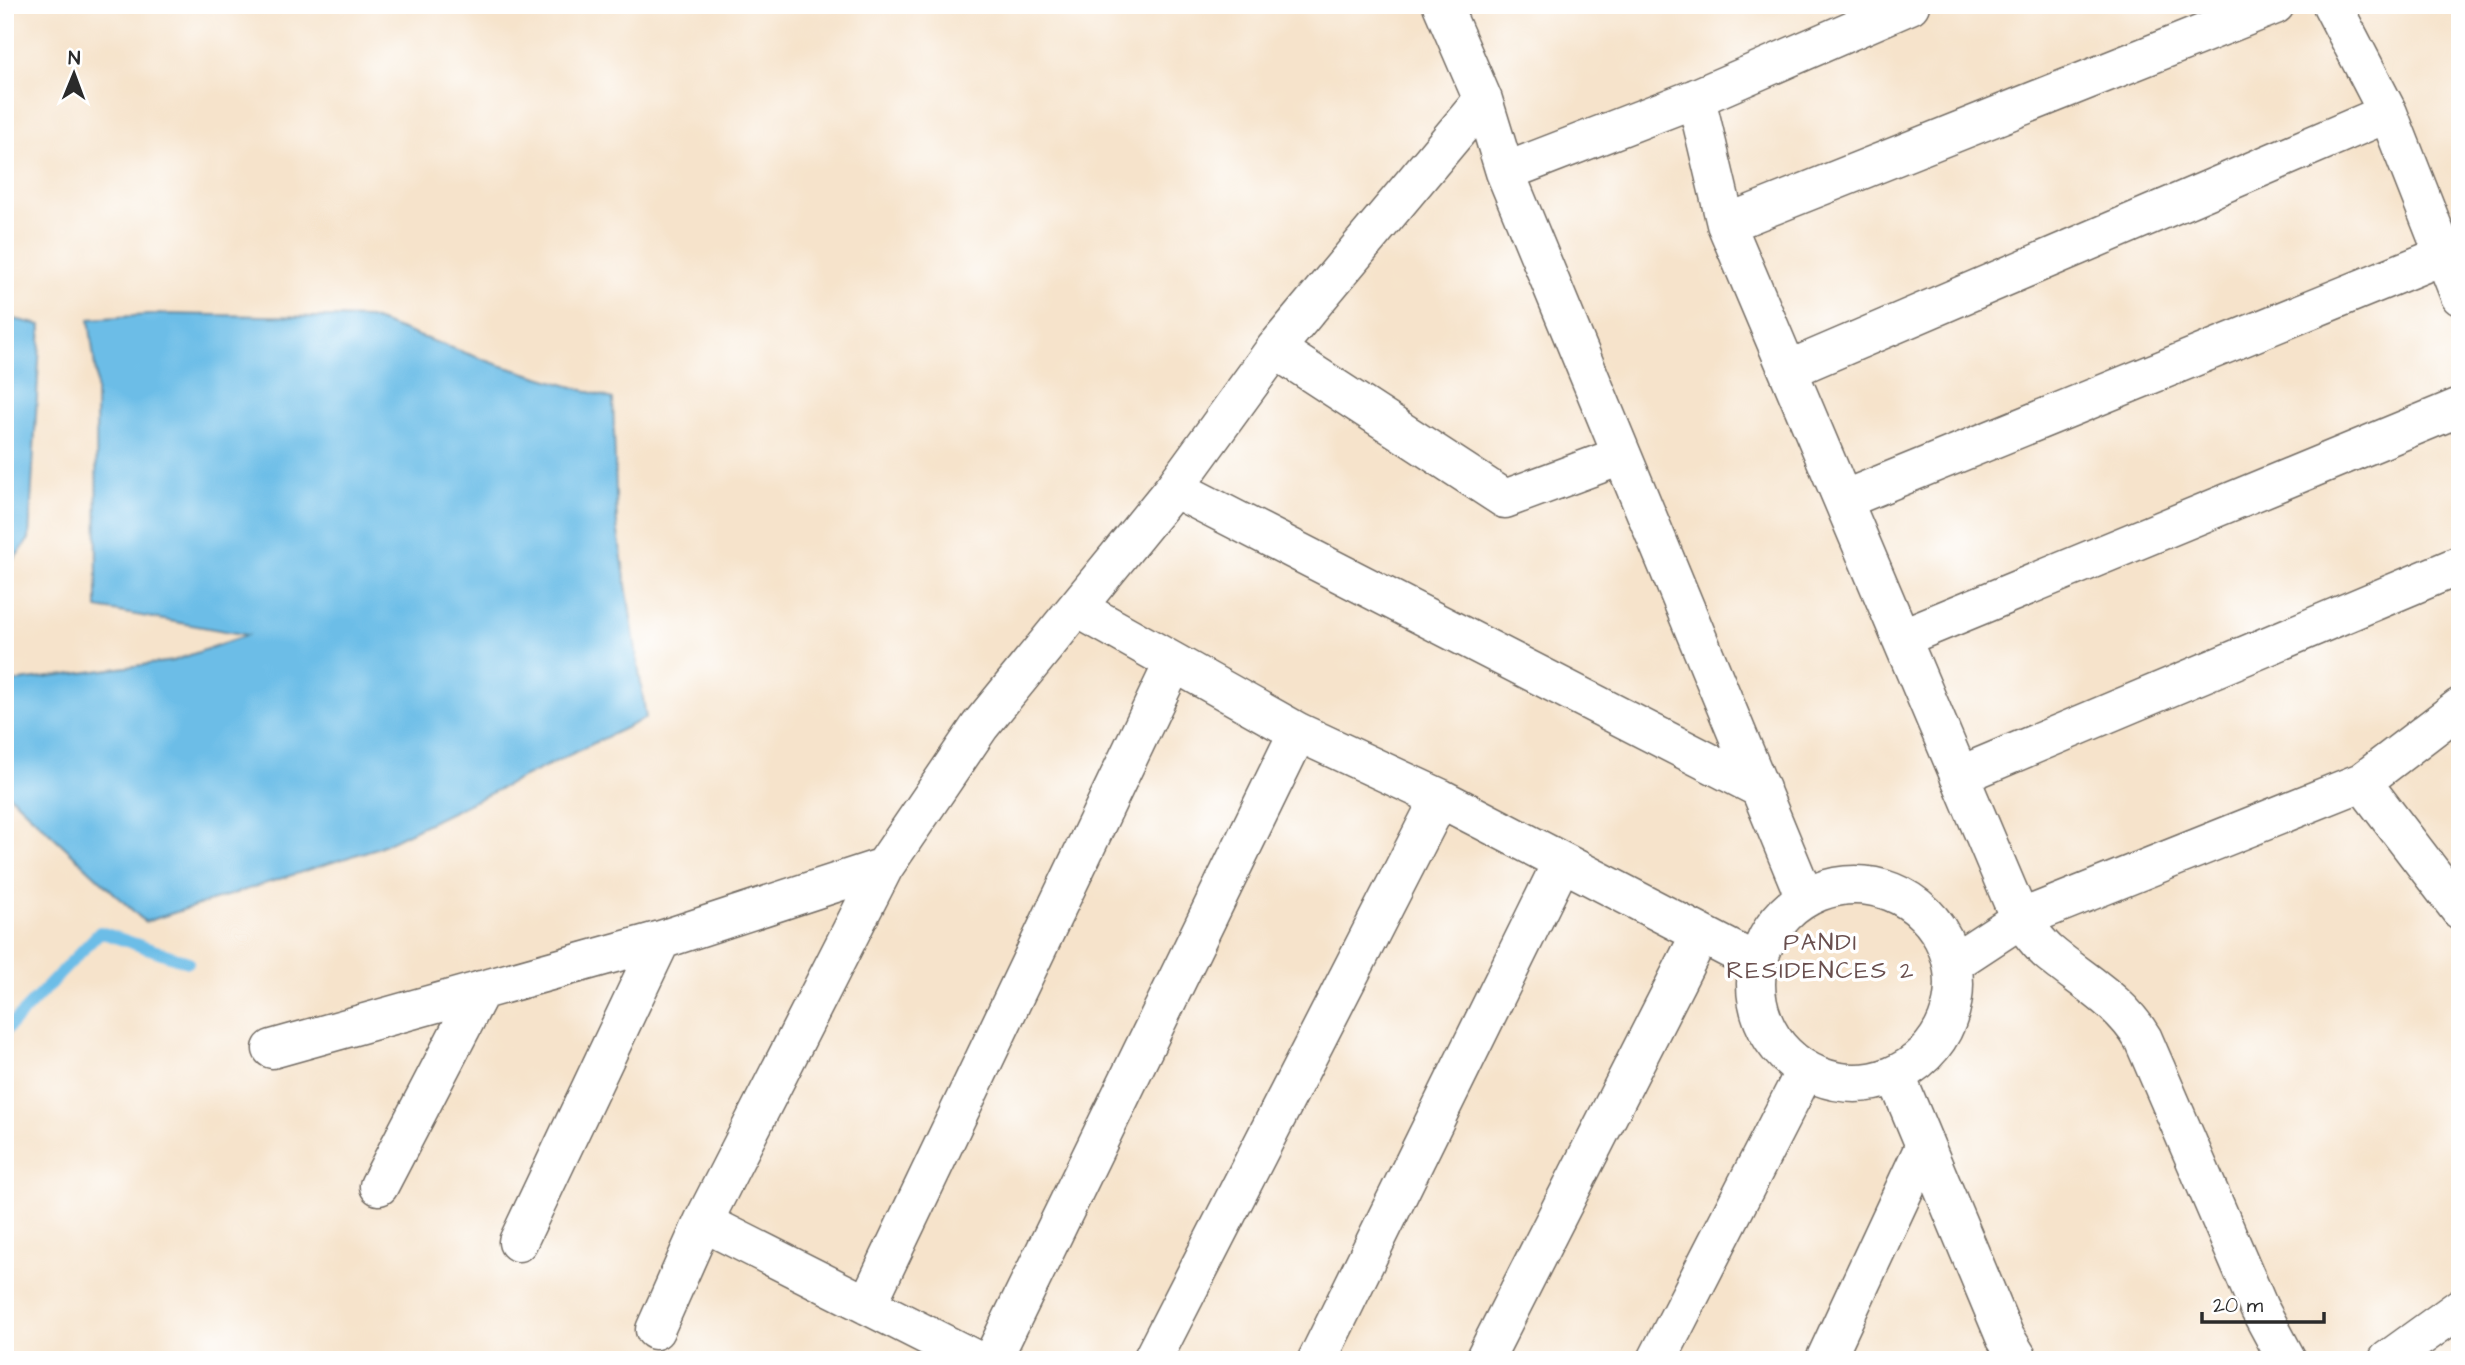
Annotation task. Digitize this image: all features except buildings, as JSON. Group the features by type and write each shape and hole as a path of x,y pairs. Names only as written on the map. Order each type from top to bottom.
{"street":[{"path":"1505,172 1696,99 1910,5"},
{"path":"1726,225 2276,5"},
{"path":"2332,5 2388,113 2442,256 2460,296"},
{"path":"1452,8 1505,172 1805,898"},
{"path":"1696,99 1726,225 2020,919 2046,950 2108,997 2133,1021 2259,1308 2287,1360"},
{"path":"655,1330 703,1222 884,867 980,726 1079,609 1174,488 1275,349 1483,100"},
{"path":"1788,370 2388,113"},
{"path":"1843,500 2442,256"},
{"path":"1275,349 1505,499 1621,456"},
{"path":"1901,638 2460,407"},
{"path":"1174,488 1761,789"},
{"path":"1959,776 2460,565"},
{"path":"1079,609 1298,732 1440,798 1757,963"},
{"path":"867,1305 1173,664"},
{"path":"1953,963 2020,919 2361,782 2460,707"},
{"path":"992,1360 1298,732"},
{"path":"2361,782 2460,910"},
{"path":"1152,1360 1440,798"},
{"path":"1317,1360 1562,862"},
{"path":"272,1049 662,940 884,867"},
{"path":"1841,886 1878,888 1912,902 1938,929 1953,963 1954,997 1944,1030 1924,1056 1896,1076 1850,1084 1805,1071 1773,1043 1757,1005 1757,963 1774,926 1805,898 1841,886"},
{"path":"1484,1360 1700,935"},
{"path":"518,1242 662,940"},
{"path":"379,1186 481,990"},
{"path":"1657,1360 1805,1071"},
{"path":"1896,1076 2006,1352"},
{"path":"1825,1360 1924,1147"},
{"path":"703,1222 976,1360"},
{"path":"2388,1360 2460,1308"}],"water":[{"path":"164,314 369,318 499,365 613,399 617,525 646,718 377,848 145,922 5,791 5,683 173,661 247,635 97,608 96,375 89,319"},
{"path":"5,317 41,325 29,539 5,571"}],"waterway":[{"path":"5,1031 100,932 188,962"}],"district":[{"name":"PANDI RESIDENCES 2","path":"1821,957"}]}
